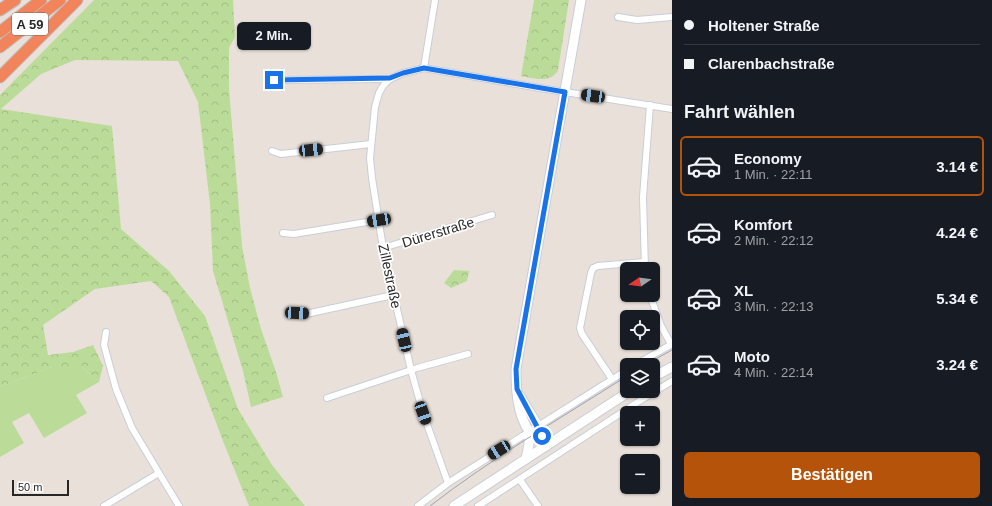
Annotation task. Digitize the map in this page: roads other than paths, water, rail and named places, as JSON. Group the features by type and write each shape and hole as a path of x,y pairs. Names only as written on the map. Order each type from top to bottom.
{"highway":[{"path":"0,10 15,0"},
{"name":"A 59","path":"0,32 41,0"},
{"name":"A 59","path":"0,47 60,0"},
{"path":"0,77 77,0"}],"street":[{"path":"424,68 435,0"},
{"path":"526,459 529,444 529,431 520,409 516,369 581,0"},
{"path":"618,17 637,20 672,18"},
{"path":"268,77 274,80 390,78 424,68 565,92 650,104 672,109"},
{"name":"Zillestraße","path":"390,78 379,93 375,107 370,144 372,178 383,248 411,370 423,413 448,483"},
{"path":"644,262 643,197 650,104"},
{"path":"272,151 281,154 370,144"},
{"name":"Dürerstraße","path":"383,248 492,215"},
{"path":"283,233 294,234 379,220"},
{"path":"612,379 582,334 580,328 591,273 594,268 598,266 620,264"},
{"path":"297,313 306,314 393,295"},
{"path":"647,358 671,344 661,326 652,302"},
{"path":"106,332 104,344 116,389 132,428 179,506"},
{"path":"328,398 411,370 468,354"},
{"path":"660,373 672,367"},
{"path":"418,506 448,483 529,431 539,428 620,374"},
{"path":"478,506 672,381"},
{"path":"517,389 539,428 546,446"},
{"path":"454,506 620,397"},
{"path":"539,428 556,439"},
{"path":"529,431 546,446"},
{"path":"104,506 158,473"},
{"path":"520,480 538,506"}],"tram line":[{"path":"658,358 672,350"},
{"path":"430,506 502,455 620,380"}]}
